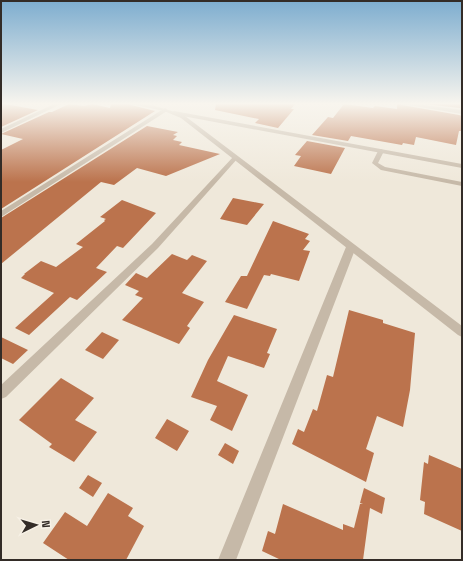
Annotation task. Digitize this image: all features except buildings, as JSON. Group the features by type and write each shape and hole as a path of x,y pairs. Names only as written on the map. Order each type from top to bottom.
{"street":[{"path":"1,215 133,130"},
{"path":"200,130 234,158 462,332"},
{"path":"270,130 462,166"},
{"path":"1,393 155,246 234,158"},
{"path":"227,560 351,247"}],"lane":[{"path":"381,150 376,163 383,169 462,184"}]}
